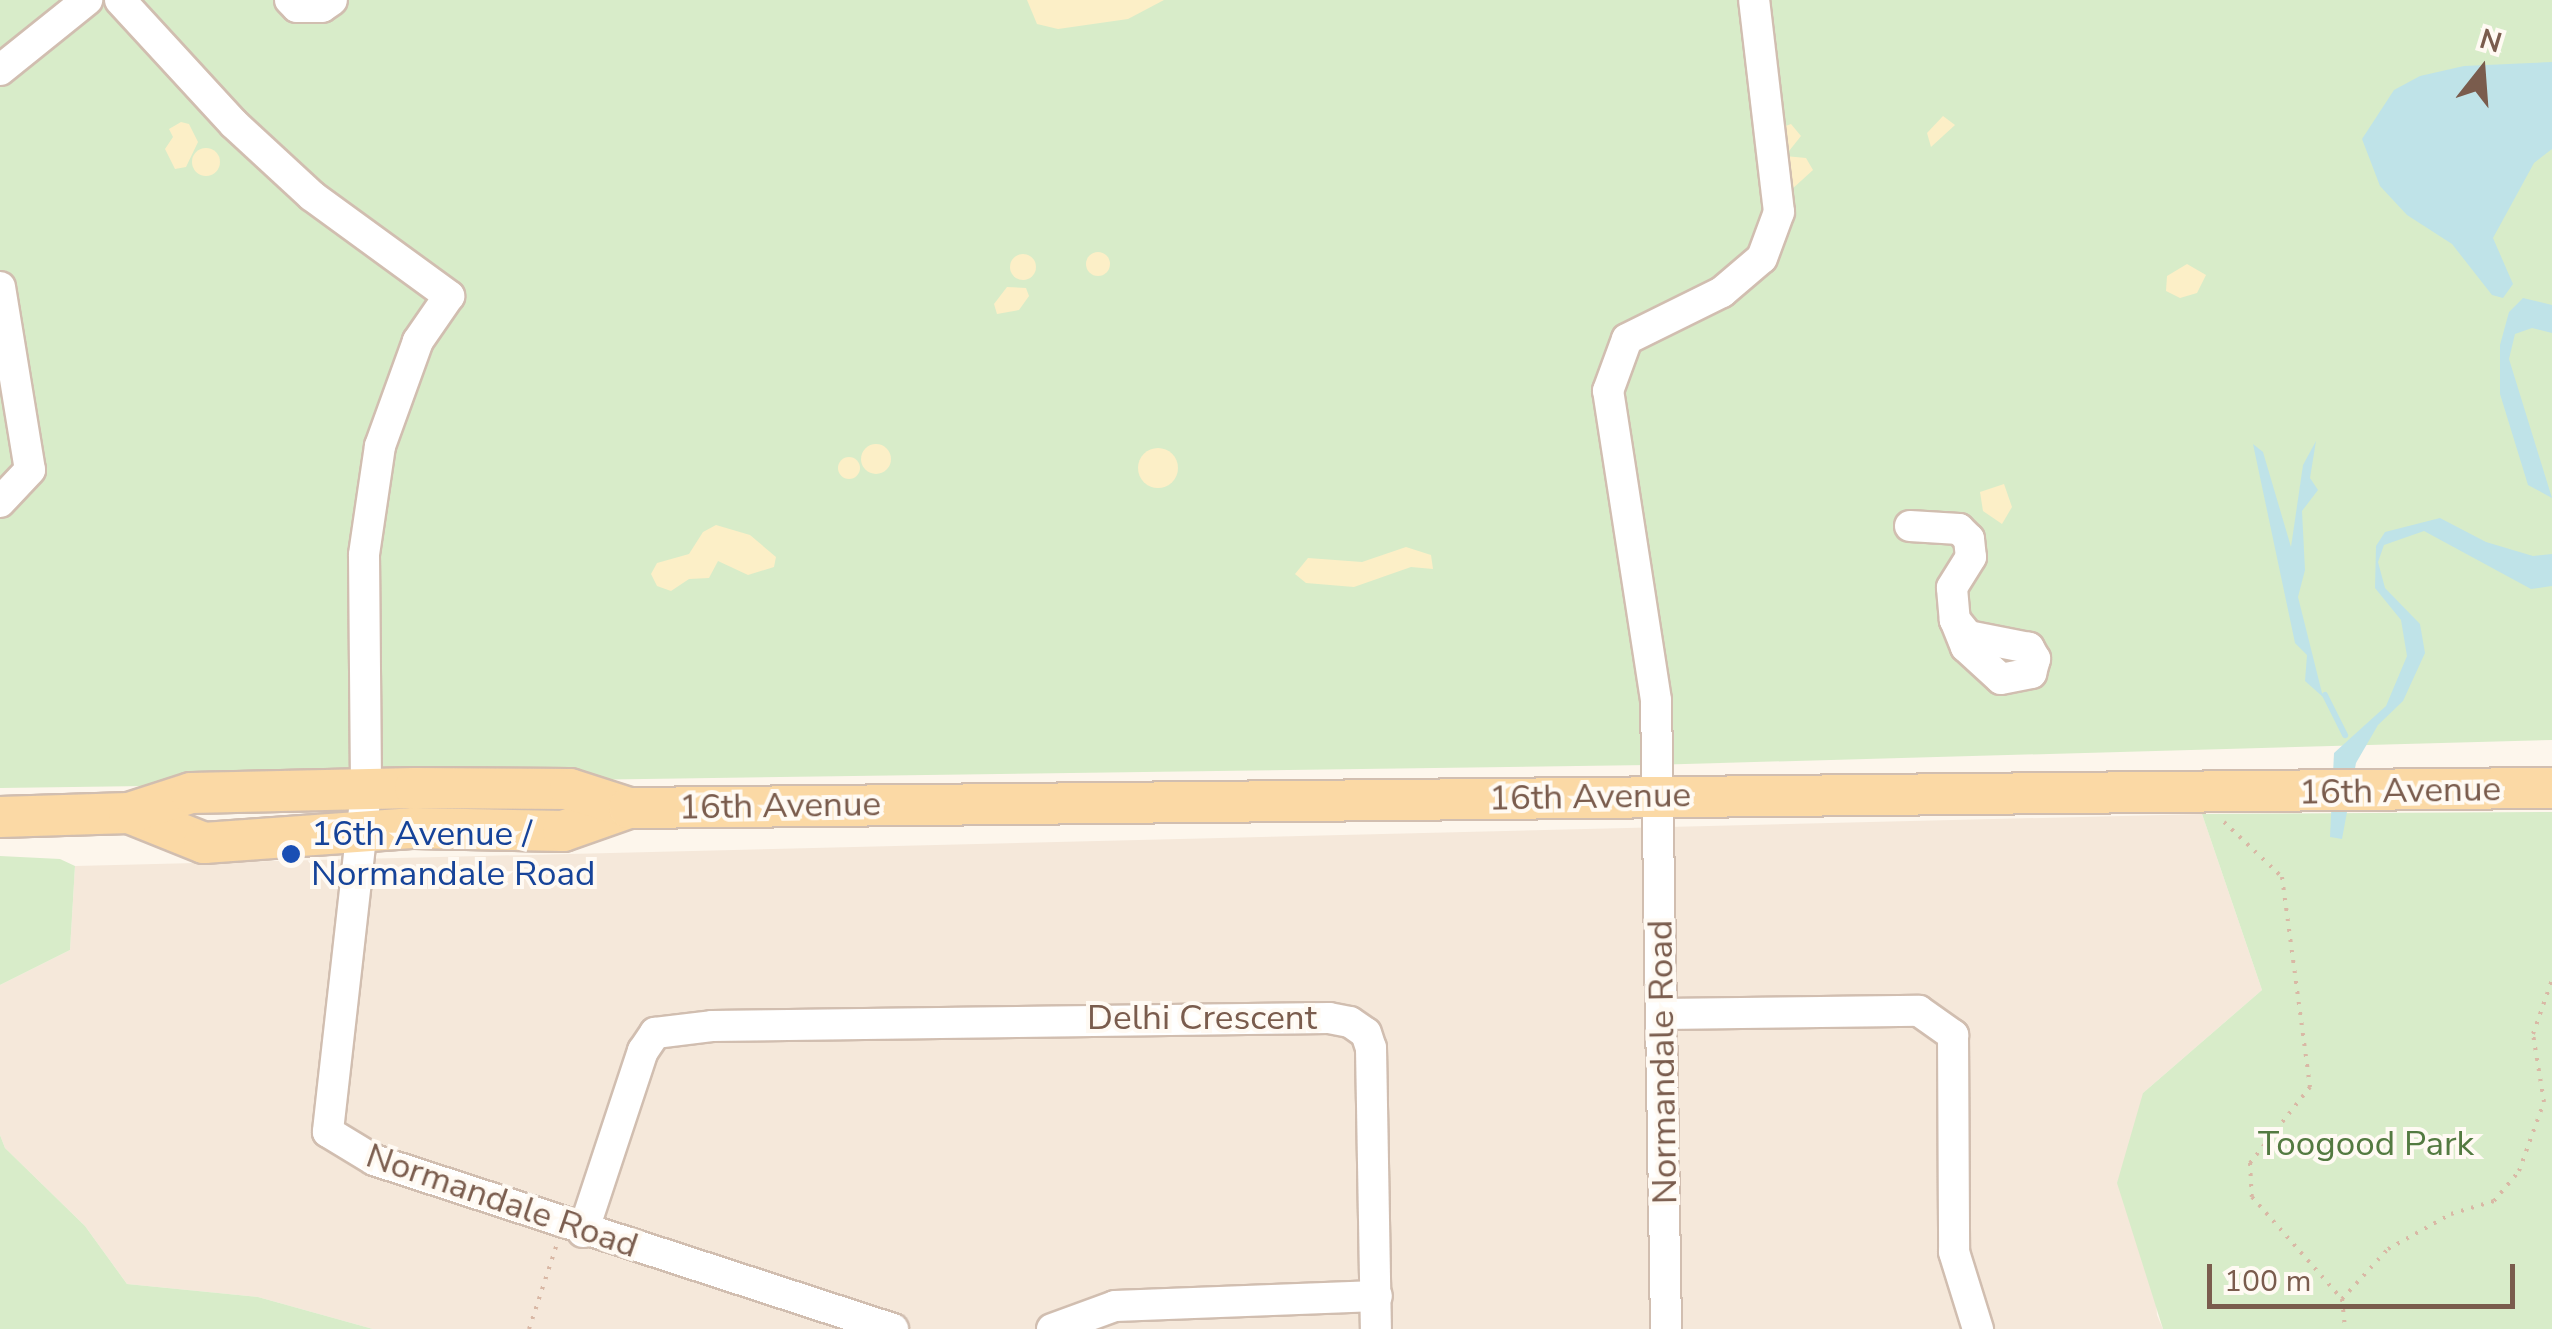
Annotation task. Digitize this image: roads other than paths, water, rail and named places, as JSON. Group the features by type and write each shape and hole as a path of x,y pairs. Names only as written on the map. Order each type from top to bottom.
{"main road":[{"name":"16th Avenue","path":"0,817 129,814 191,793 570,788 629,808"},
{"name":"16th Avenue","path":"129,814 204,843 414,828 563,831 629,808 1657,796 2385,793 2552,788"}],"street":[{"path":"1,66 87,0"},
{"name":"Normandale Road","path":"120,0 234,124 312,196 449,296 418,341 380,446 364,555 366,792 328,1132 374,1160 573,1228 860,1314 893,1329"},
{"path":"290,0 297,7 322,7 332,0"},
{"name":"Normandale Road","path":"1666,1329 1656,700 1608,391 1628,340 1722,292 1762,258 1779,212 1754,0"},
{"path":"0,287 30,470 0,502"},
{"path":"1910,526 1959,529 1969,540 1970,558 1952,588 1954,620"},
{"path":"1663,1014 1920,1011 1954,1035 1954,1252 1978,1329"},
{"name":"Delhi Crescent","path":"573,1228 642,1051 655,1033 676,1027 1035,1018 1329,1018 1350,1022 1366,1033 1371,1048 1377,1296"},
{"path":"1052,1329 1115,1306 1377,1296 1376,1329"}],"water":[{"path":"2552,62 2552,149 2534,163 2493,238 2513,284 2503,298 2492,295 2452,244 2407,215 2380,186 2362,139 2394,90 2420,76 2464,66"},
{"path":"2523,298 2552,305 2552,333 2532,328 2515,334 2509,359 2552,498 2528,485 2500,394 2500,345 2509,312"},
{"path":"2316,441 2310,478 2318,490 2302,511 2305,570 2298,597 2323,697 2305,681 2307,655 2295,643 2253,444 2263,452 2291,547 2303,465"},
{"path":"2440,518 2486,542 2533,556 2552,554 2552,586 2531,589 2424,531 2384,545 2378,562 2385,588 2420,624 2425,653 2403,701 2378,725 2356,763 2342,839 2330,837 2334,753 2386,706 2407,656 2401,620 2375,588 2376,546 2385,532"}],"waterway":[{"path":"2325,695 2345,735"}],"place":[{"name":"16th Avenue / Normandale Road","path":"291,854"}],"park label":[{"name":"Toogood Park","path":"2366,1144"}]}
